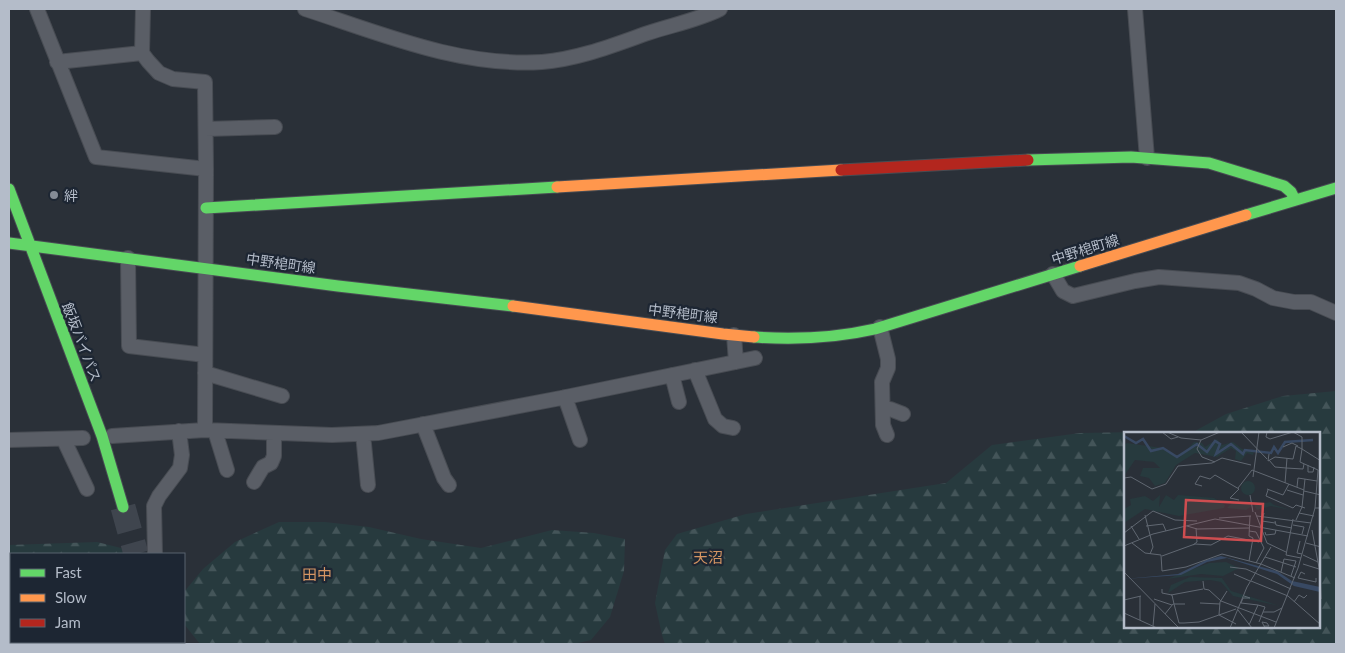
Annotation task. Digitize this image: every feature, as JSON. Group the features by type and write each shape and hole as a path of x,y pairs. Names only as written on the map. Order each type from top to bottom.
{"main road":[{"path":"206,208 1000,161 1113,157 1209,163 1284,186 1291,192 1295,200"},
{"name":"中野梍町線","path":"9,242 338,286 734,334 784,339 816,338 848,335 880,327 1336,188"},
{"name":"飯坂バイパス","path":"9,189 102,436 123,507"}],"street":[{"path":"37,9 96,157 206,169"},
{"path":"143,9 142,53 159,73 173,79 204,82 206,129 205,373 210,430 227,470"},
{"path":"305,9 426,48 496,62 543,62 578,56 720,9"},
{"path":"1135,9 1147,158"},
{"path":"57,62 142,53"},
{"path":"206,129 275,127"},
{"path":"128,258 129,346 205,355"},
{"path":"1053,274 1063,291 1073,296 1159,277 1239,283 1273,298 1294,302 1311,302 1336,313"},
{"path":"880,327 888,359 888,368 882,382 883,425 887,435"},
{"path":"734,334 736,362"},
{"path":"112,436 210,430 332,435 378,433 755,358"},
{"path":"695,370 715,419 723,426 733,428"},
{"path":"205,373 282,396"},
{"path":"672,375 679,402"},
{"path":"565,397 580,440"},
{"path":"883,409 890,409 903,414"},
{"path":"424,424 444,478 449,485"},
{"path":"155,553 154,506 159,496 180,468 182,455 179,431"},
{"path":"254,482 263,467 271,463 274,456 274,433"},
{"path":"363,434 368,485"},
{"path":"9,440 84,438"},
{"path":"64,440 87,489"}],"green space":[{"path":"1336,391 1336,644 665,644 655,603 665,550 677,534 746,514 946,483 992,445 1080,433 1124,432 1124,628 1320,628 1320,432 1138,432 1195,431 1226,414 1283,396"},
{"path":"279,522 325,522 369,527 421,539 481,548 552,530 594,533 625,539 624,571 610,617 591,640 574,644 200,644 185,625 185,591 203,569 235,542"},
{"path":"97,542 121,548 124,553 10,553 9,621 9,545"}],"tunnel":[{"path":"123,507 136,553"}],"traffic: fast":[{"path":"1028,160 1131,157 1209,163 1284,186 1291,192 1295,200"},
{"path":"206,208 557,187"},
{"path":"1246,215 1336,188"},
{"path":"9,189 102,436 123,507"},
{"path":"9,243 338,286 513,306"},
{"path":"754,337 815,337 875,329 1080,266"}],"traffic: slow":[{"path":"557,187 841,170"},
{"path":"1080,266 1246,215"},
{"path":"513,306 754,337"}],"traffic: jam":[{"path":"841,170 1028,160"}],"place":[{"name":"絆","path":"54,195"}],"district":[{"name":"天沼","path":"708,557"},
{"name":"田中","path":"317,574"}]}
